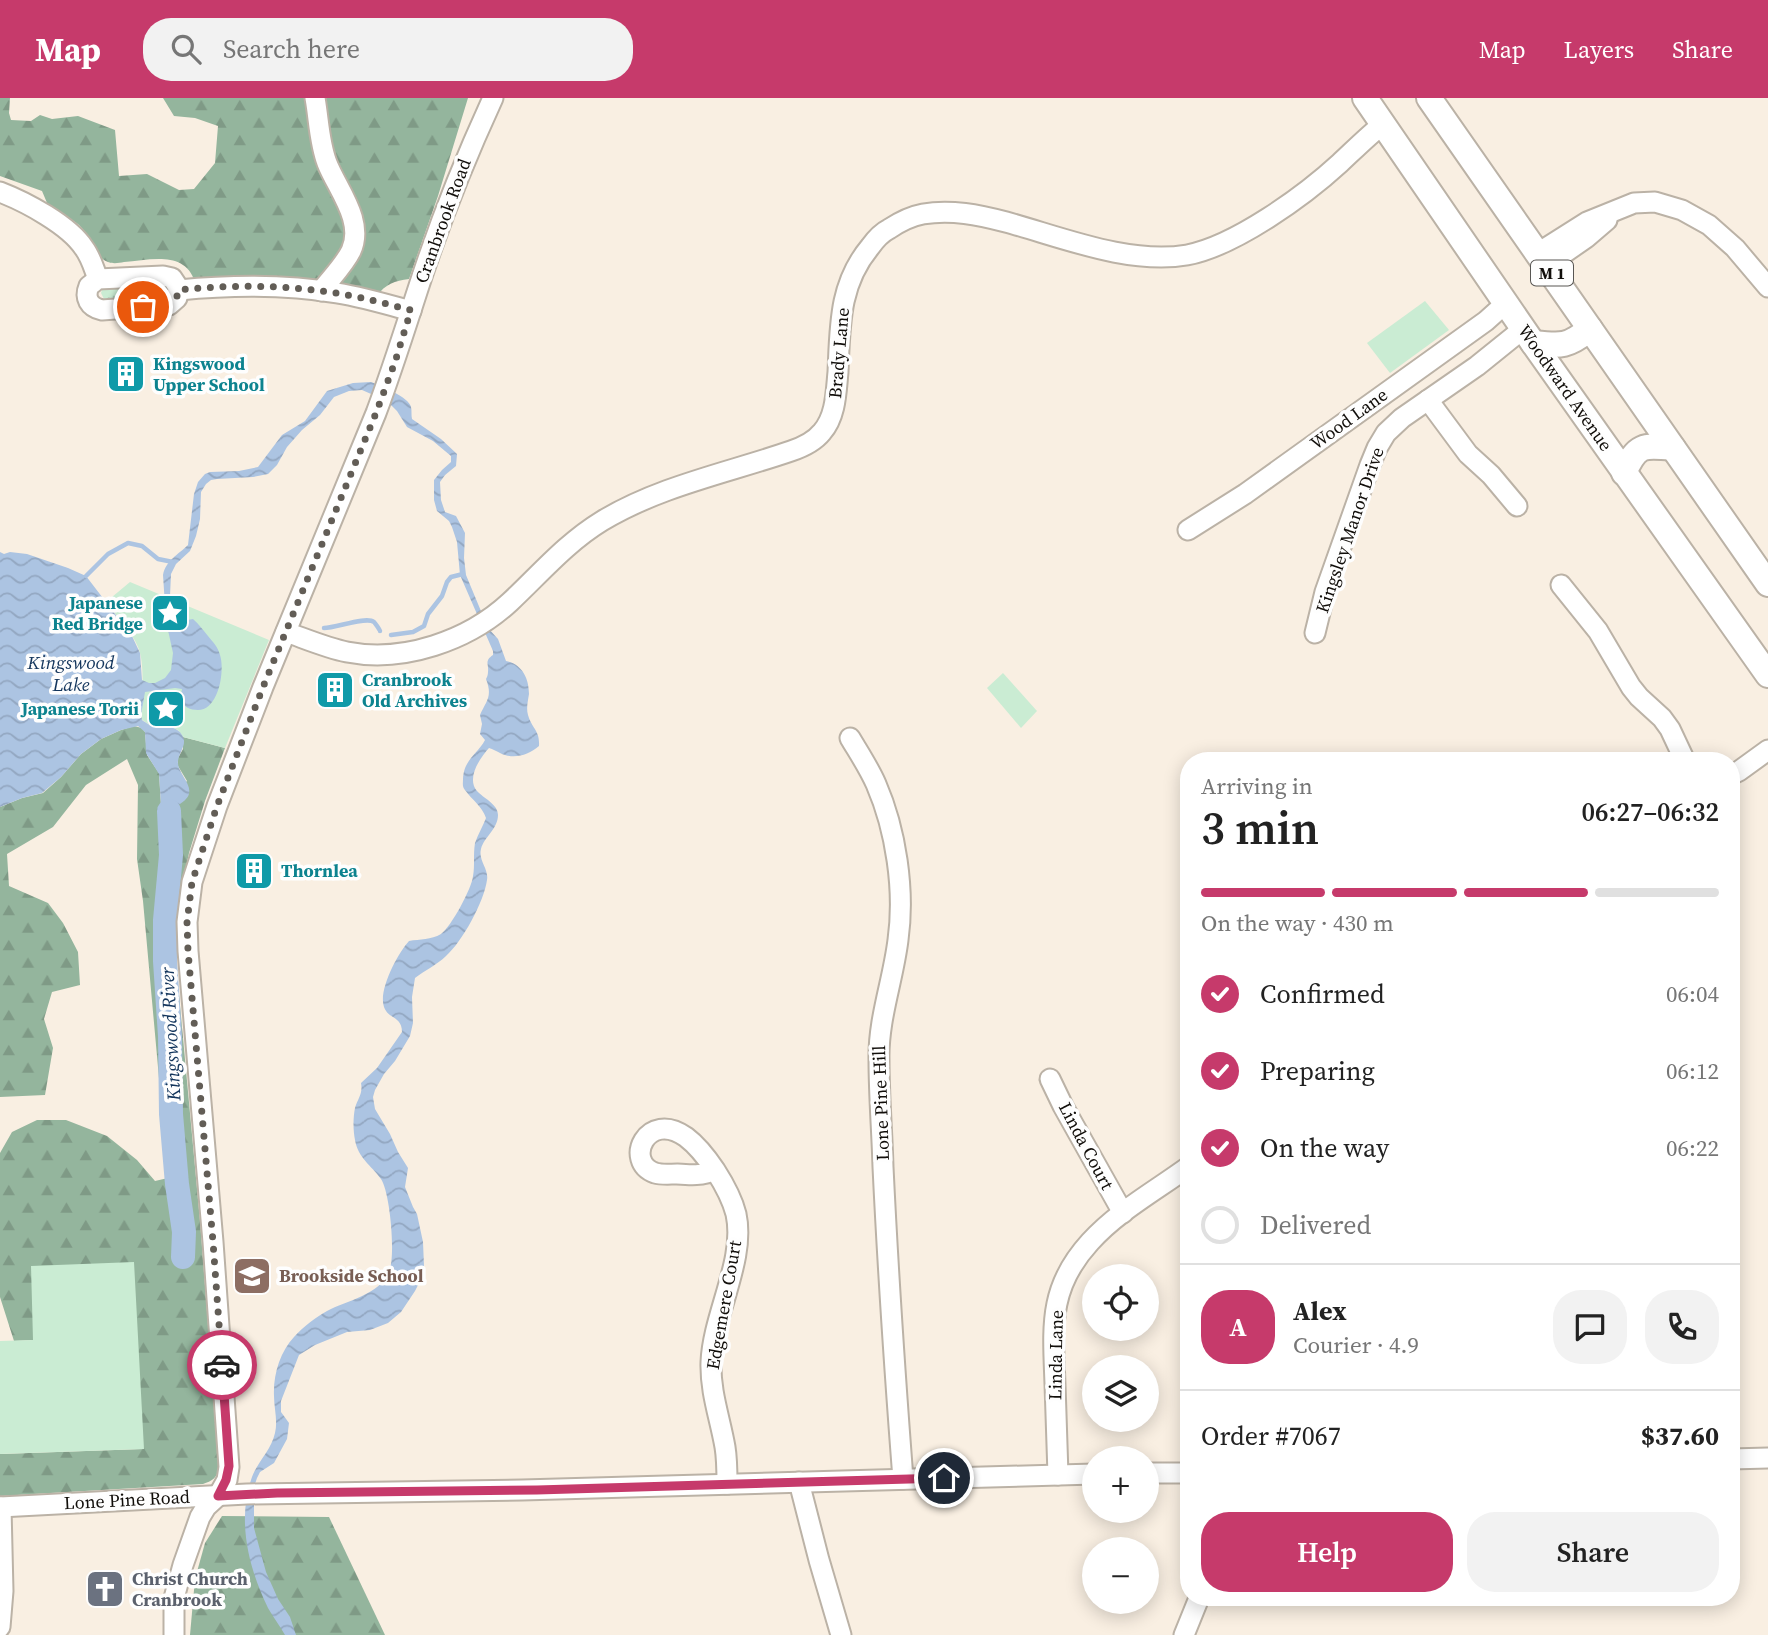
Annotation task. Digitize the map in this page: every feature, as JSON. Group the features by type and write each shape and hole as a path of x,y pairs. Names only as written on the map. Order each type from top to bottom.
{"main road":[{"name":"Woodward Avenue","path":"1365,98 1528,336 1768,676"},
{"name":"M 1","path":"1429,98 1768,584"},
{"path":"1528,336 1564,345 1590,329"},
{"path":"1624,473 1632,455 1648,445 1673,448"}],"street":[{"path":"315,98 323,151 347,205 353,222 354,237 350,252 321,291"},
{"name":"Cranbrook Road","path":"174,1635 174,1598 183,1564 200,1517 218,1496 229,1466 188,951 187,922 191,890 236,753 376,413 463,166 493,98"},
{"name":"Brady Lane","path":"286,632 346,652 371,654 394,654 455,638 508,604 565,548 615,513 664,491 791,452 816,439 834,409 842,311 848,284 860,258 887,229 920,215 962,212 1117,252 1152,256 1189,254 1220,243 1270,216 1339,164 1383,124"},
{"path":"0,192 36,209 72,234 88,253 98,279"},
{"path":"1542,259 1586,237 1621,209 1641,202 1655,202 1675,207 1696,217 1726,239 1768,287"},
{"path":"163,276 175,280 179,290 176,300 169,305 99,309 90,303 87,295 89,286 98,279 163,276"},
{"path":"179,290 257,287 321,291 411,310"},
{"name":"Wood Lane","path":"1188,530 1245,494 1486,321 1506,303"},
{"name":"Kingsley Manor Drive","path":"1315,633 1325,592 1377,448 1386,433 1402,418 1485,360 1528,336"},
{"path":"1428,400 1468,454 1491,475 1517,506"},
{"path":"1561,585 1598,631 1631,687 1670,729 1681,752"},
{"name":"Lone Pine Hill","path":"850,738 869,769 881,798 892,836 900,897 898,940 880,1030 879,1061 887,1247 903,1479"},
{"path":"1740,770 1768,750"},
{"name":"Linda Court","path":"1050,1079 1123,1213"},
{"name":"Edgemere Court","path":"715,1170 728,1192 737,1218 735,1258 716,1327 711,1362 727,1484"},
{"name":"Linda Lane","path":"1058,1475 1053,1325 1055,1309 1066,1276 1076,1259 1104,1228 1180,1173"},
{"path":"1740,1459 1768,1458"},
{"path":"1159,1474 1180,1473"},
{"name":"Lone Pine Road","path":"1,1507 277,1493 522,1490 1082,1474"},
{"path":"799,1482 841,1635"},
{"path":"0,1627 3,1591 1,1507"},
{"path":"1184,1635 1196,1606"}],"green space":[{"path":"0,98 10,98 11,120 31,121 40,115 52,119 78,116 115,130 119,176 147,174 179,190 194,189 215,163 218,126 195,118 174,116 163,98 468,98 409,279 391,284 377,296 195,282 190,272 175,261 155,259 114,263 103,260 79,225 50,210 42,191 0,176"},
{"path":"163,282 168,290 162,296 108,300 104,299 101,293 103,287"},
{"path":"1425,301 1449,330 1390,373 1367,343"},
{"path":"130,582 269,640 225,748 183,737 178,730 170,726 151,726 141,719 142,673 138,647 106,602"},
{"path":"1003,673 1037,711 1021,728 987,688"},
{"path":"134,726 145,732 147,755 159,773 161,805 187,781 178,766 183,737 225,748 189,853 173,930 200,1221 219,1468 214,1479 203,1484 0,1496 0,1454 143,1449 33,1340 14,1341 0,1297 0,1153 12,1132 37,1120 66,1120 107,1136 137,1160 155,1181 168,1178 137,859 138,785 127,759 86,785 53,827 7,854 9,886 48,903 63,923 78,952 80,985 52,992 44,1019 53,1048 45,1095 0,1097 0,807 43,793 81,754 101,739"},
{"path":"134,1262 144,1449 0,1454 0,1341 33,1340 31,1266"},
{"path":"222,1516 329,1517 385,1635 190,1635 195,1579 205,1543"}],"water":[{"name":"Kingswood Lake","path":"371,382 405,399 411,407 412,419 457,454 456,466 440,482 441,500 445,512 456,516 465,533 466,575 488,628 498,639 506,661 516,665 526,677 529,694 527,712 538,736 539,746 526,754 516,756 505,755 489,748 476,768 474,786 496,808 498,815 496,825 481,849 487,876 482,899 452,950 415,978 410,1036 384,1074 373,1097 375,1109 408,1168 405,1187 417,1214 423,1242 424,1266 421,1279 401,1312 388,1323 370,1330 347,1332 315,1345 299,1355 281,1401 281,1412 289,1423 287,1439 274,1463 260,1472 254,1487 254,1528 266,1572 278,1599 290,1617 296,1635 285,1635 268,1608 255,1577 245,1529 251,1480 275,1433 276,1372 285,1350 301,1330 327,1311 371,1292 389,1272 392,1239 387,1197 381,1179 362,1157 357,1146 354,1136 355,1108 361,1093 361,1083 377,1068 402,1032 400,1023 388,1014 384,1007 384,991 390,972 409,941 441,934 455,916 472,882 475,843 486,818 464,789 463,779 468,762 485,740 480,734 480,715 489,695 486,679 493,651 460,575 457,542 452,527 437,511 434,500 434,480 451,462 451,456 433,441 407,427 387,401 362,390 349,391 334,397 320,415 287,447 277,465 268,474 217,479 206,484 201,492 196,536 190,551 176,564 171,574 170,596 176,619 193,619 218,650 222,670 219,688 211,704 198,710 188,708 180,700 182,689 145,692 141,715 142,720 151,726 176,729 184,738 178,766 187,782 189,793 186,799 170,810 165,810 161,805 159,774 146,753 145,732 138,726 101,739 81,754 61,777 42,793 0,807 0,552 27,554 86,576 132,636 140,653 142,680 155,683 165,678 171,670 173,653 166,621 163,575 170,562 188,545 198,482 210,472 258,467 282,435 305,421 327,391 353,383"}],"waterway":[{"path":"86,576 108,554 128,543 142,546 158,559 173,562"},
{"path":"391,635 413,632 424,626 447,582 451,577 463,574"},
{"path":"324,628 370,621 374,622 380,631"},
{"name":"Kingswood River","path":"169,811 171,855 165,920 165,961 171,1114 184,1232 183,1257"}],"way so far":[{"path":"143,307 169,305 176,300 179,290 257,287 334,293 411,310 376,413 236,753 194,874 191,890 187,922 188,951 222,1365"}],"place":[{"name":"Kingswood Upper School","path":"126,374"},
{"name":"Japanese Red Bridge","path":"170,613"},
{"name":"Cranbrook Old Archives","path":"335,690"},
{"name":"Japanese Torii","path":"166,709"},
{"name":"Thornlea","path":"254,871"},
{"name":"Brookside School","path":"252,1276"},
{"name":"Christ Church Cranbrook","path":"105,1589"}],"route":[{"path":"222,1365 229,1466 218,1496 944,1478"}]}
